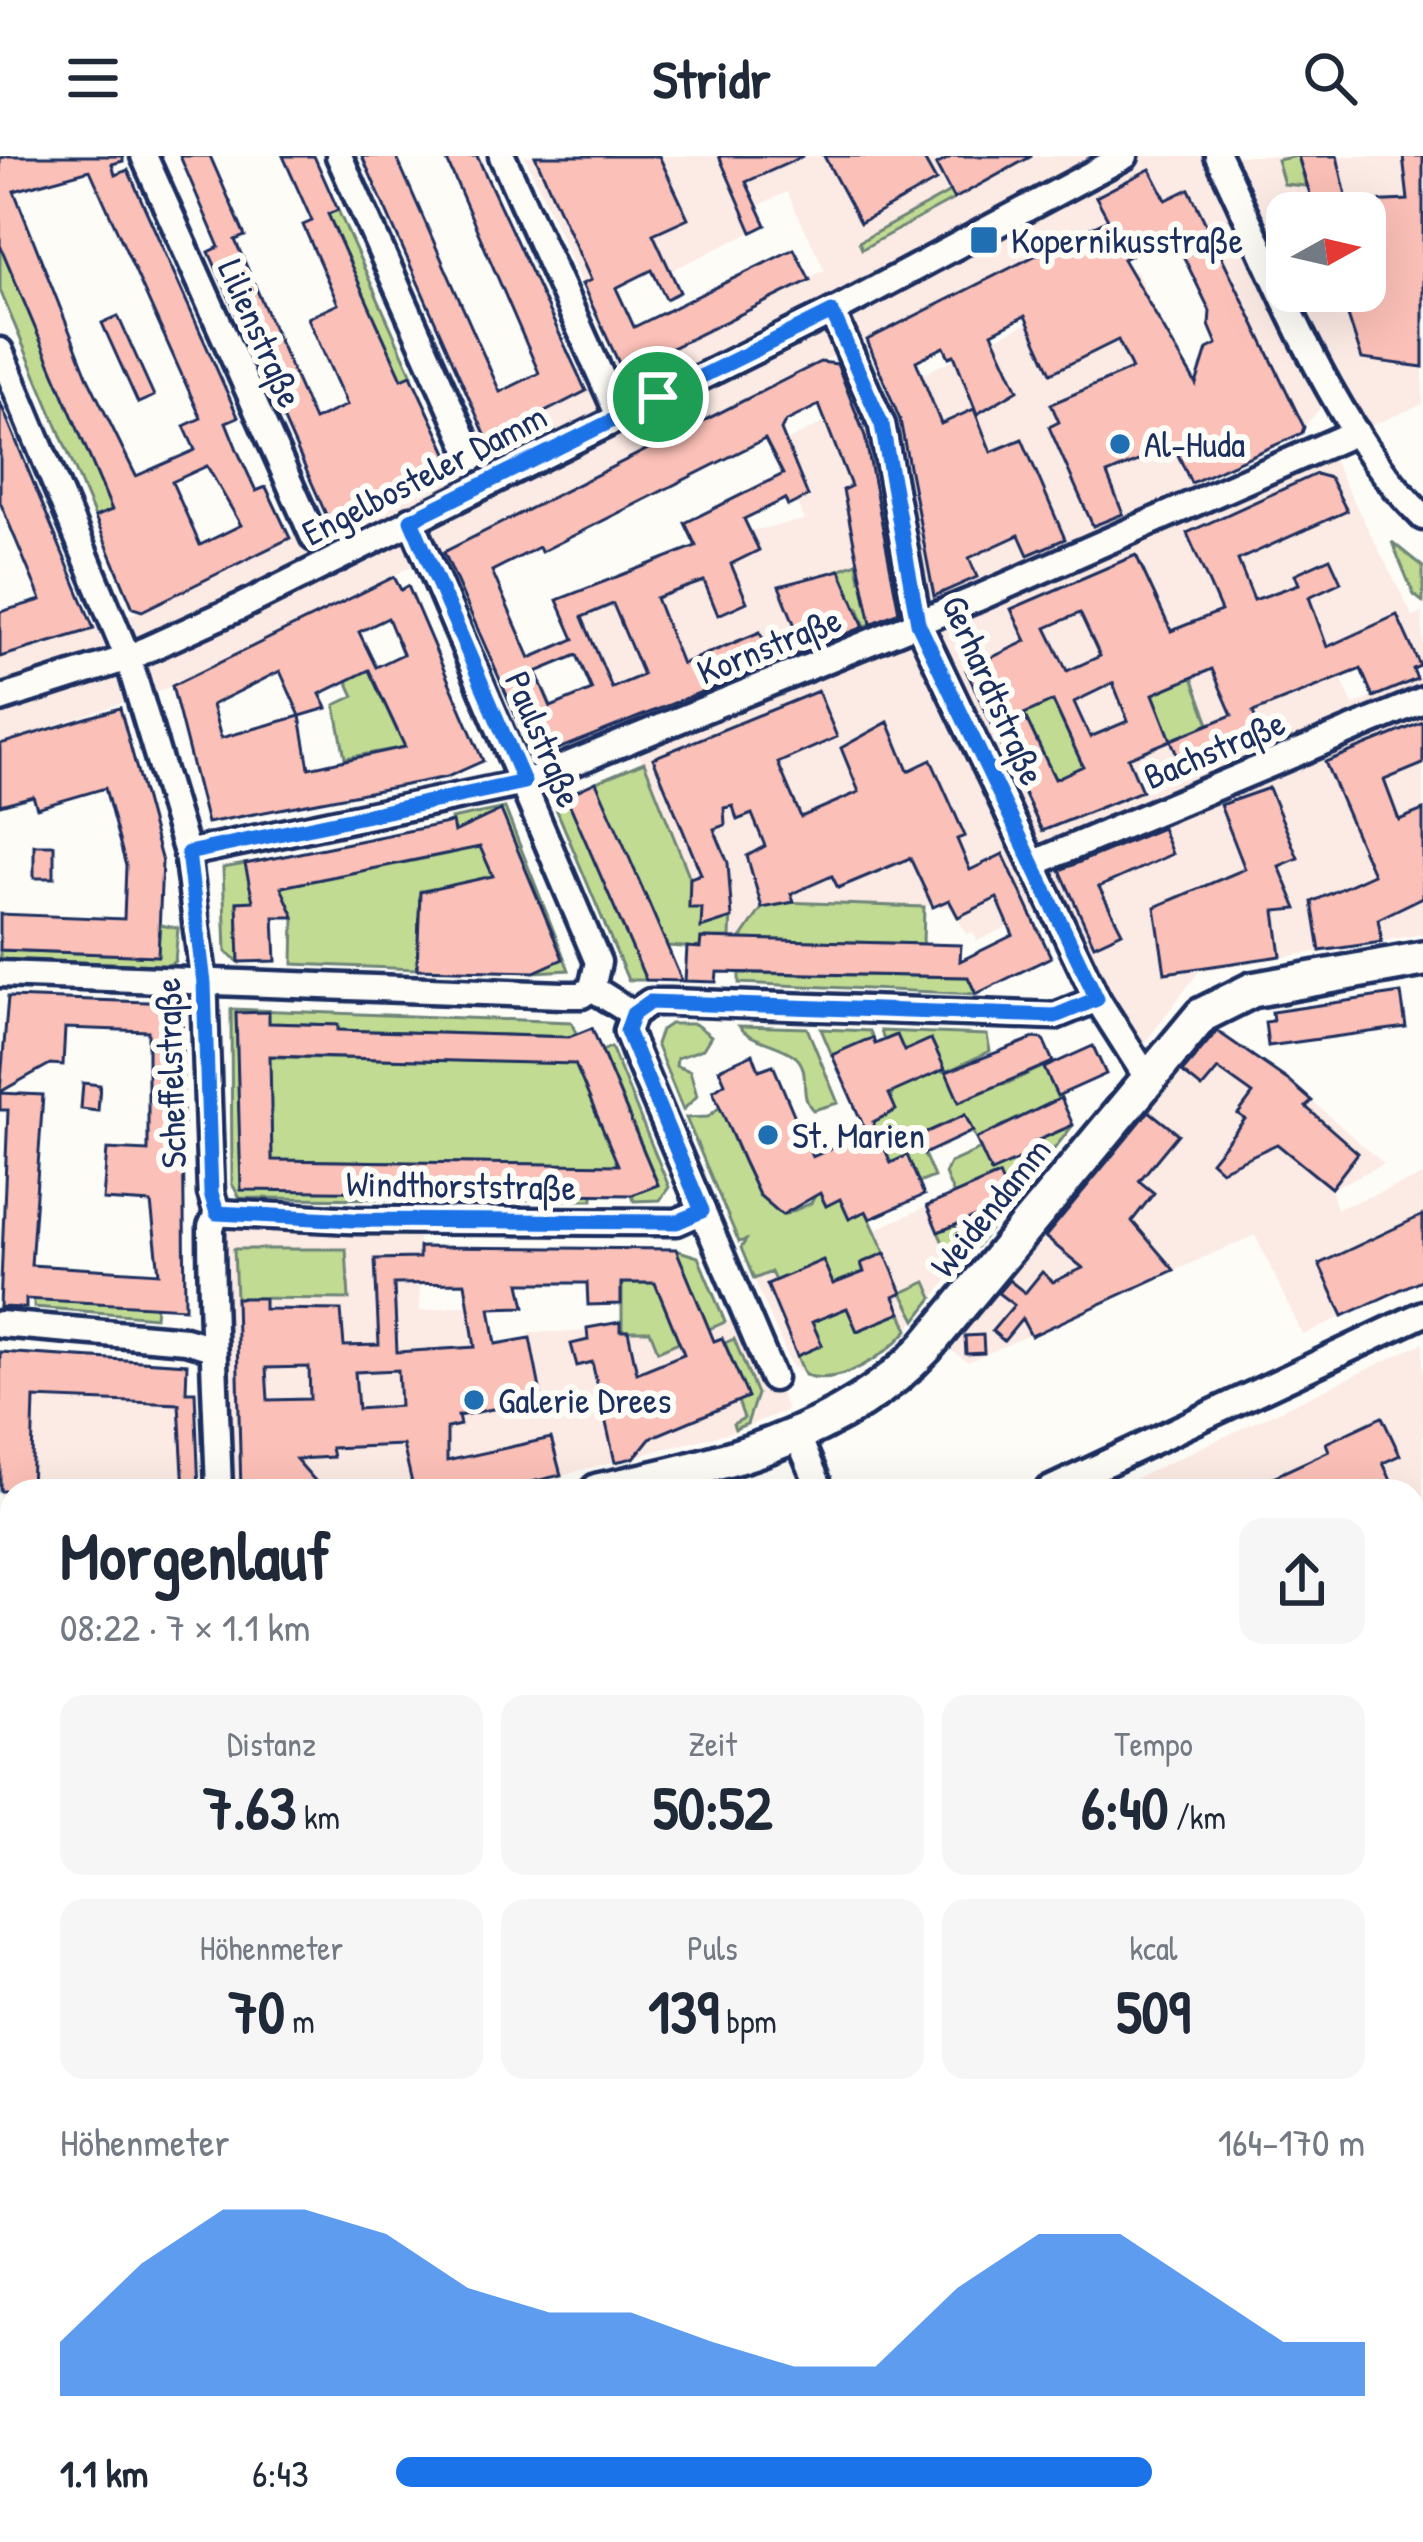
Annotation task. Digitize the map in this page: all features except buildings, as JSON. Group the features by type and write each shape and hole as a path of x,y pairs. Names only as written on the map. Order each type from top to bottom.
{"main road":[{"name":"Weidendamm","path":"651,1479 713,1465 796,1432 880,1390 905,1369 1195,1021 1234,997 1271,985 1423,959"}],"street":[{"name":"Lilienstraße","path":"144,156 314,538"},
{"path":"338,156 468,447"},
{"path":"502,156 620,416"},
{"name":"Engelbosteler Damm","path":"0,699 128,658 832,312 1126,156"},
{"path":"1218,156 1355,432 1392,487 1423,517"},
{"name":"Gerhardtstraße","path":"832,312 882,425 918,623 1097,999 1146,1076"},
{"name":"Scheffelstraße","path":"0,351 128,658 188,853 204,983 211,1193 217,1213 211,1227 208,1347 215,1369 219,1479"},
{"name":"Kornstraße","path":"188,853 524,782 1196,506 1355,432"},
{"name":"Paulstraße","path":"411,520 598,962 592,988"},
{"name":"Bachstraße","path":"1032,864 1423,700"},
{"path":"0,974 563,995 582,995 592,988 633,1014"},
{"path":"773,1378 627,1031 633,1014 650,1002 670,1002 1055,1016 1097,999"},
{"name":"Windthorststraße","path":"217,1213 353,1220 677,1222 702,1211"},
{"path":"1072,1479 1423,1314"},
{"path":"0,1324 185,1340 208,1347"},
{"path":"796,1432 816,1479"}],"shaded area":[{"path":"525,156 931,156 955,199 1032,156 1423,156 1423,404 1356,432 1334,392 1304,427 1215,243 1139,214 1134,206 172,686 0,744 0,657 142,611 825,270 787,192 743,213 752,232 670,271 659,248 582,284"},
{"path":"1136,270 1181,365 1190,371 1181,430 1213,498 1326,447 1413,617 1423,613 1423,673 1411,647 1341,678 1353,705 1423,677 1423,934 1199,971 1132,1060 1051,906 977,941 973,932 966,934 952,907 781,902 762,908 741,939 730,938 731,910 689,908 690,878 573,594 720,537 805,520 770,449"},
{"path":"1213,1028 1289,1081 1384,1164 1331,1189 1337,1209 1423,1176 1423,1279 1303,1335 1255,1235 968,1362 951,1350"},
{"path":"725,1114 750,1176 774,1209 786,1214 811,1203 818,1190 826,1206 840,1199 849,1219 866,1211 875,1230 943,1199 968,1255 891,1350 827,1379 805,1375 791,1365 741,1248 746,1240 739,1242 690,1129"},
{"path":"209,1219 418,1221 420,1311 477,1304 484,1346 529,1338 529,1332 650,1331 659,1350 746,1314 787,1410 735,1431 545,1479 219,1479"},
{"path":"1423,1343 1423,1479 1134,1479"},
{"path":"0,1352 148,1361 172,1390 195,1392 199,1479 0,1479"}],"green space":[{"path":"1298,156 1306,186 1284,184 1277,160"},
{"path":"950,192 954,199 862,249 859,242"},
{"path":"338,210 412,375 402,379 328,214"},
{"path":"0,245 112,510 95,517 0,290"},
{"path":"1392,542 1423,567 1423,602 1414,595"},
{"path":"857,563 860,580 870,579 878,622 865,626 858,608 843,613 838,570"},
{"path":"369,670 399,735 415,737 416,745 345,758 335,705 354,696 347,681"},
{"path":"1192,677 1209,724 1171,740 1153,694"},
{"path":"1053,701 1083,766 1055,779 1024,714"},
{"path":"644,762 690,878 689,907 731,910 730,938 701,938 700,948 667,946 596,782"},
{"path":"566,796 646,980 628,980 553,801"},
{"path":"505,808 569,970 534,972 563,959 500,810 472,825 494,879 420,891 417,969 293,964 294,917 286,900 237,902 239,962 226,952 223,868 245,864 252,893 457,852 451,819"},
{"path":"781,902 924,907 923,944 741,939 762,908"},
{"path":"160,925 178,928 175,961 162,969 0,963 0,950 157,956"},
{"path":"739,973 968,977 976,994 739,983"},
{"path":"231,1009 571,1022 578,1037 338,1030 337,1025 269,1023 268,1012 236,1013 242,1190 592,1165 272,1160 269,1052 276,1057 575,1063 630,1191 593,1192 593,1200 240,1198 232,1184"},
{"path":"670,1024 695,1024 711,1036 703,1049 677,1058 676,1066 690,1071 697,1096 683,1110 656,1044 661,1030"},
{"path":"739,1026 807,1028 838,1103 813,1110 796,1057"},
{"path":"821,1029 870,1031 873,1038 832,1055"},
{"path":"881,1031 987,1035 990,1051 946,1072 1006,1084 1047,1065 1061,1098 976,1139 965,1115 917,1138 934,1177 919,1183 903,1158 889,1163 873,1122 886,1116 893,1091 944,1069 931,1039 904,1051 897,1035 884,1040"},
{"path":"611,1047 669,1187 660,1200 634,1201 632,1195 658,1184 602,1051"},
{"path":"720,1107 747,1170 774,1207 786,1214 811,1203 818,1190 826,1206 840,1199 849,1219 866,1211 885,1253 861,1263 864,1272 833,1284 823,1261 775,1281 771,1272 754,1279 741,1248 746,1240 739,1242 686,1118 708,1117"},
{"path":"1073,1125 977,1246 967,1222 1011,1203 998,1175 954,1195 945,1174 950,1163 981,1149 992,1171 1037,1151 1034,1142"},
{"path":"955,1225 968,1255 956,1270 938,1232"},
{"path":"234,1249 346,1249 349,1299 236,1298"},
{"path":"676,1250 698,1257 725,1322 709,1329"},
{"path":"926,1282 933,1298 916,1320 902,1293"},
{"path":"622,1283 655,1283 679,1342 658,1351 650,1331 622,1331"},
{"path":"34,1299 156,1306 155,1317 34,1307"},
{"path":"847,1308 857,1331 901,1313 908,1330 888,1349 847,1373 819,1378 805,1375 797,1356 822,1345 812,1322"},
{"path":"734,1339 757,1394 747,1424 735,1429 733,1424 744,1418 738,1401 747,1397 725,1343"}],"place":[{"name":"Kopernikusstraße","path":"984,240"},
{"name":"Al-Huda","path":"1120,444"},
{"name":"St. Marien","path":"768,1135"},
{"name":"Galerie Drees","path":"474,1400"}],"route":[{"path":"832,312 882,425 918,623 1097,999 1055,1016 650,1002 633,1014 627,1031 702,1211 677,1222 353,1220 217,1213 211,1193 204,983 188,853 457,801 524,782 411,520 658,397 832,312"}]}
